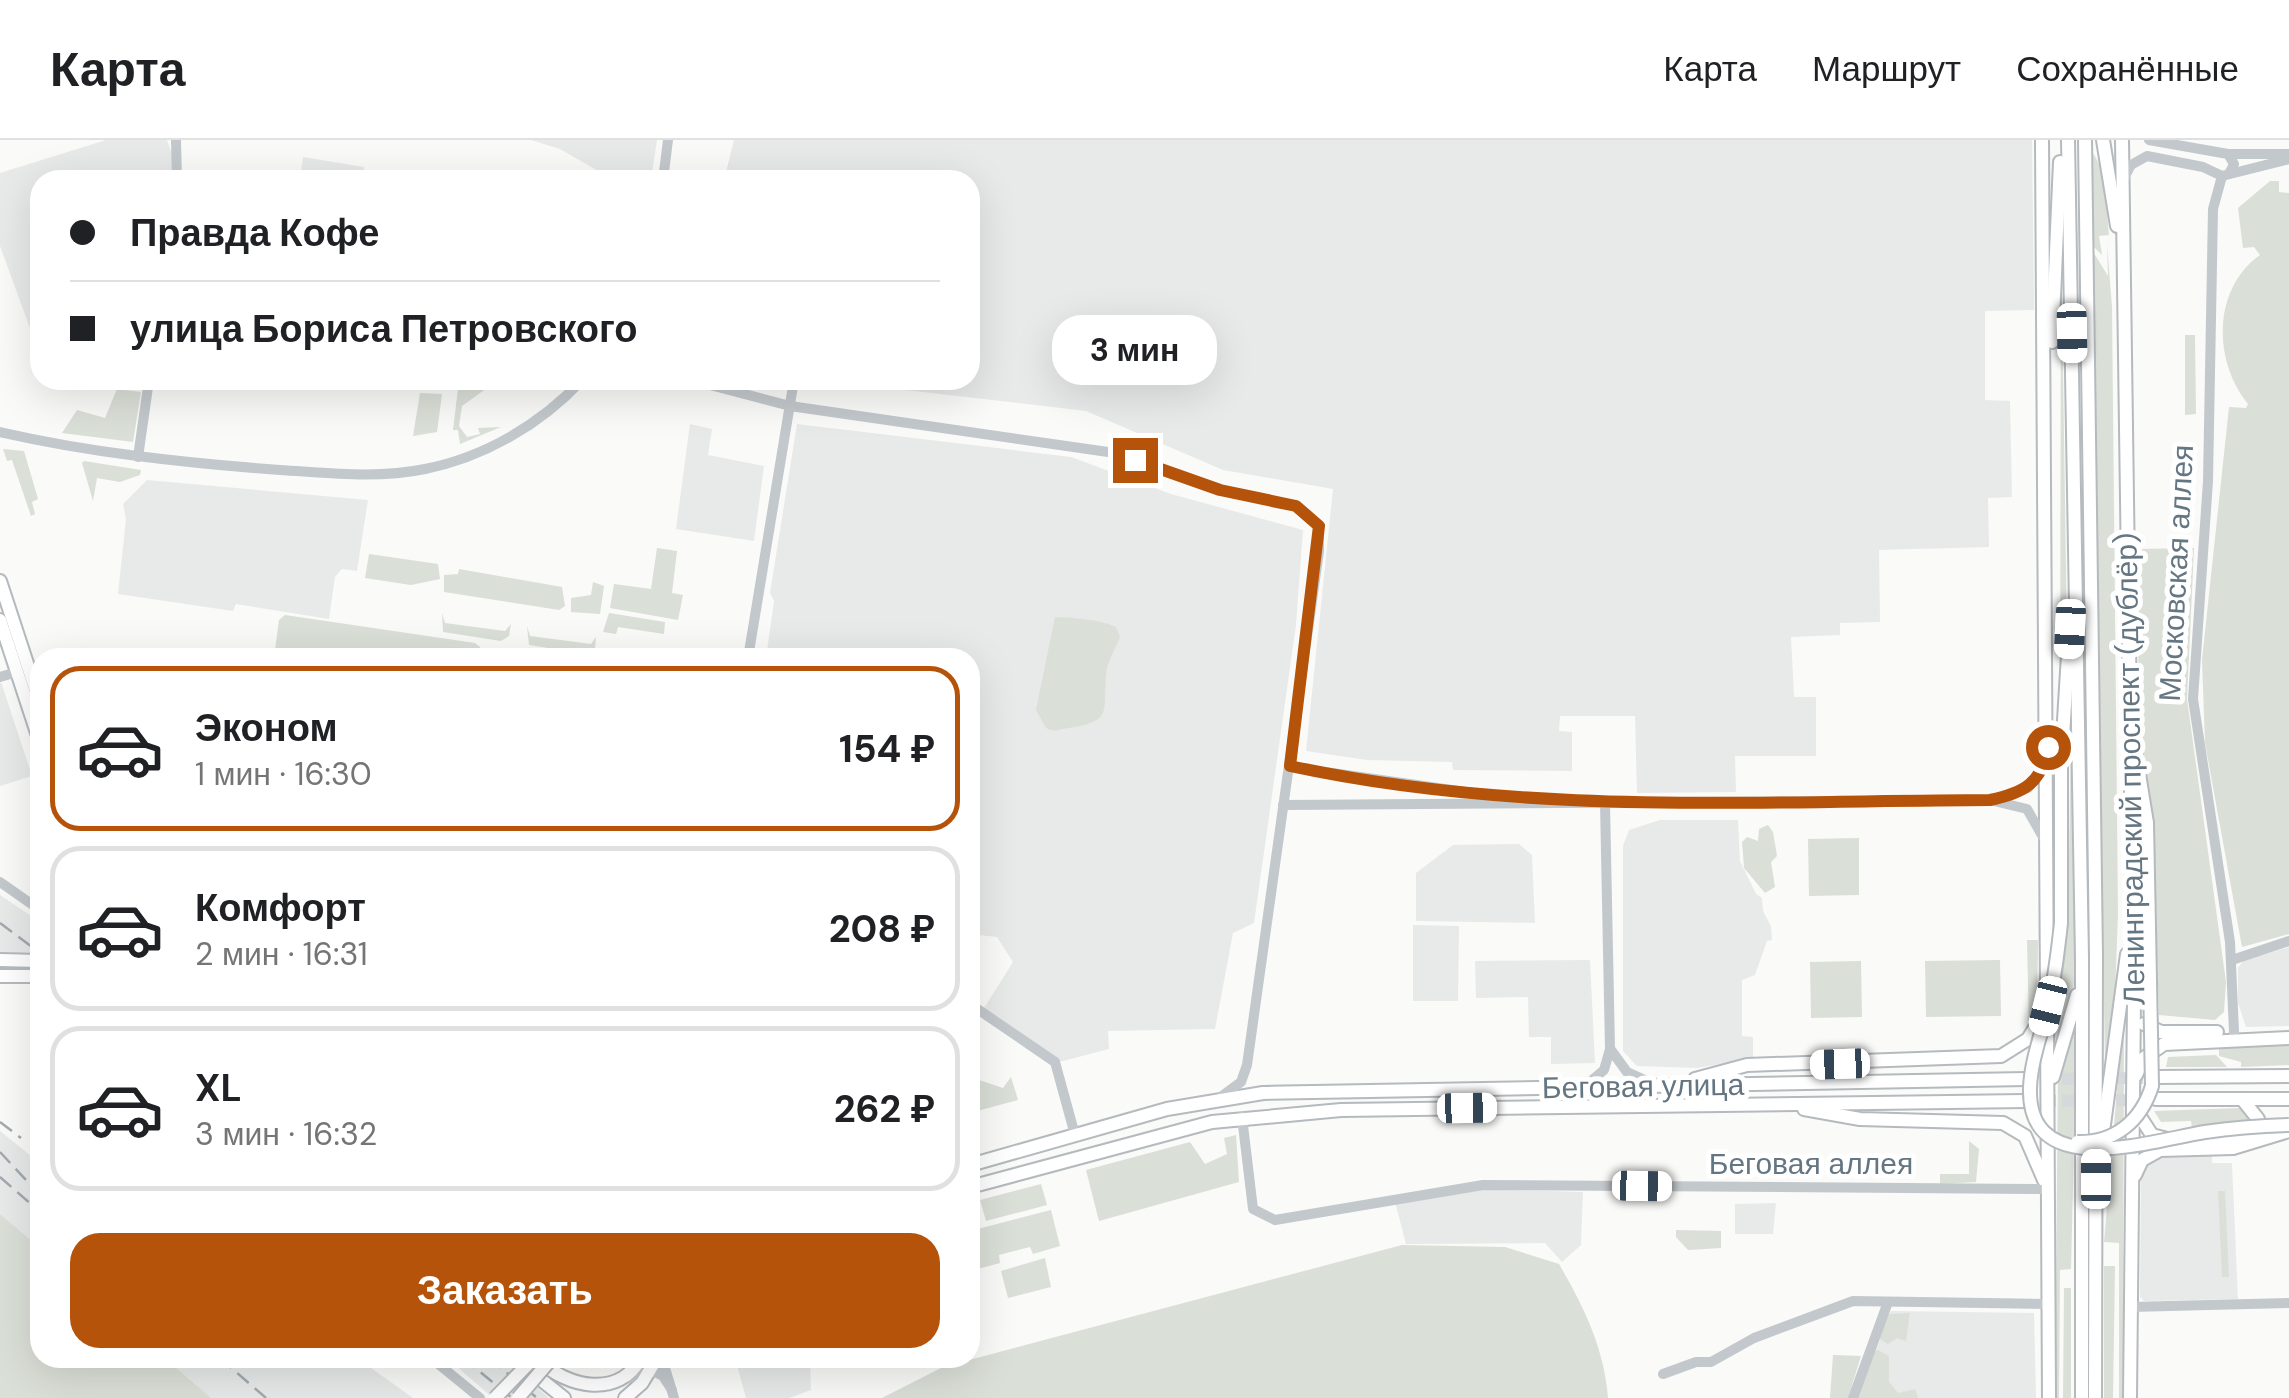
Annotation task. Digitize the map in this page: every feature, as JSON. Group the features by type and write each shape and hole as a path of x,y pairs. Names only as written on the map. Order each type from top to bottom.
{"main road":[{"path":"2042,140 2048,653 2049,1398"},
{"path":"2046,398 2055,321 2064,140"},
{"path":"2064,140 2082,958 2082,1398"},
{"path":"2085,140 2095,1398"},
{"path":"2103,140 2116,183"},
{"path":"2116,183 2122,140"},
{"name":"Ленинградский проспект (дублёр)","path":"2116,183 2123,257 2126,704 2134,1000 2130,1398"},
{"path":"2076,566 2061,769 2061,923 2030,1088 2035,1116 2060,1140 2101,1151 2220,1130 2289,1128"},
{"path":"0,581 30,672"},
{"path":"0,620 30,712"},
{"path":"2048,653 2061,769"},
{"path":"2060,1140 2095,1142 2120,1132 2142,1110 2152,1086 2147,823 2126,704"},
{"path":"2096,1179 2131,932"},
{"path":"2048,1129 2054,1071 2078,994 2082,958"},
{"path":"0,960 30,961"},
{"path":"0,976 30,976"},
{"path":"1673,1085 1746,1065 2002,1056 2036,1030 2047,992"},
{"path":"2134,1000 2150,1029 2178,1034 2289,1030"},
{"path":"2242,1099 2258,1119 2258,1126 2246,1136 2169,1140 2159,1139 2146,1129 2134,1089 2144,1058 2164,1044 2289,1038"},
{"path":"2156,1078 2289,1076"},
{"name":"Беговая улица","path":"980,1162 1216,1098 1263,1092 2026,1079"},
{"path":"2156,1100 2289,1099"},
{"name":"Беговая улица","path":"980,1184 1171,1131 1242,1118 1342,1110 2026,1101"},
{"name":"Беговая улица","path":"1737,1104 1860,1120 2003,1123 2017,1128 2029,1141 2048,1189"},
{"path":"2132,1182 2142,1160 2160,1150 2233,1148 2289,1128"},
{"path":"494,1398 517,1368"},
{"path":"494,1398 524,1368"},
{"path":"526,1368 564,1398"},
{"path":"518,1398 544,1368"},
{"path":"546,1368 568,1387 582,1392 605,1392 645,1368"},
{"path":"625,1398 648,1368"}],"street":[{"path":"176,140 177,170"},
{"path":"664,170 668,140"},
{"path":"2149,140 2224,154 2289,156"},
{"path":"2222,174 2212,160 2240,140"},
{"path":"2222,174 2234,164 2224,154"},
{"path":"2116,183 2131,165 2147,156 2222,174 2289,156"},
{"name":"Московская аллея","path":"2222,174 2213,208 2208,481 2192,699 2232,960 2234,1032"},
{"path":"138,457 148,390"},
{"path":"0,432 138,457 360,476 424,470 462,459 519,432 570,390"},
{"path":"729,390 790,406 1115,453 1220,490 1296,506 1319,526 1319,551 1247,1065 1237,1087 1216,1098"},
{"path":"750,648 792,390"},
{"path":"0,678 17,672"},
{"path":"1284,805 1990,800 2018,793 2036,782 2048,747"},
{"path":"1290,766 1530,801"},
{"path":"1990,800 2027,809 2040,828 2047,852"},
{"path":"1584,1087 1604,1070 1610,1049 1604,803"},
{"path":"0,882 30,903"},
{"path":"2232,960 2289,941"},
{"path":"980,1011 1055,1062 1074,1134"},
{"path":"1610,1049 1627,1072 1656,1085"},
{"path":"1247,1065 1249,1078 1263,1092"},
{"name":"Беговая аллея","path":"1242,1118 1253,1209 1275,1220 1482,1184 2048,1189"},
{"path":"1854,1398 1888,1302"},
{"path":"2130,1307 2289,1302"},
{"path":"1663,1374 1696,1362 1711,1362 1754,1338 1848,1303 2049,1304"},
{"path":"443,1368 480,1398"},
{"path":"655,1368 671,1391"},
{"path":"655,1368 671,1391"}],"shaded area":[{"path":"106,140 167,140 176,166 174,170 30,170 30,328 0,246 0,173"},
{"path":"531,140 657,140 652,170 597,170 560,149"},
{"path":"734,140 2032,140 2034,310 1985,311 1985,400 2010,401 2012,497 1988,498 1989,547 1879,550 1880,622 1840,623 1840,635 1791,637 1794,697 1816,697 1816,756 1735,756 1736,792 1637,793 1635,716 1560,716 1559,731 1572,732 1572,771 1453,770 1452,762 1367,760 1306,751 1333,489 1223,470 1086,411 905,390 980,390 980,170 726,170"},
{"path":"2091,151 2101,168 2105,190 2109,235 2099,236 2102,255 2092,245"},
{"path":"303,157 364,167 364,170 301,170"},
{"path":"2270,181 2279,181 2279,192 2289,193 2289,934 2242,947 2205,743 2202,660 2229,407 2246,408 2248,404 2228,368 2223,326 2233,287 2244,269 2260,255 2254,247 2243,248 2238,208"},
{"path":"2061,237 2067,635 2060,749"},
{"path":"2107,244 2112,307 2118,914 2115,993 2105,1066 2092,250 2108,276"},
{"path":"2185,335 2195,335 2196,414 2185,415"},
{"path":"117,390 141,392 133,442 62,433 77,410 105,418"},
{"path":"458,390 484,390 462,406 459,426 467,437 480,434 478,428 501,427 460,444 458,430 453,430"},
{"path":"420,393 442,394 437,432 413,436"},
{"path":"690,424 712,429 708,455 764,466 754,541 676,529"},
{"path":"797,424 1071,457 1171,494 1303,530 1296,625 1254,923 1233,933 1215,1029 1108,1031 1109,1049 1059,1062 984,1008 1013,962 997,937 980,935 980,648 767,648 774,601 770,593"},
{"path":"3,449 24,451 38,499 32,502 35,514 31,516 12,460 7,461"},
{"path":"82,463 141,470 140,475 120,482 97,478 93,501"},
{"path":"147,480 368,500 357,571 342,569 335,577 329,619 236,604 233,611 118,594 126,519 123,504"},
{"path":"657,548 677,551 672,593 683,595 678,620 610,608 614,584 651,589"},
{"path":"2194,548 2187,699 2226,982 2224,1012 2215,1020 2159,1015 2151,807 2138,709 2139,549"},
{"path":"369,554 438,564 440,579 411,585 365,578"},
{"path":"459,569 562,587 565,606 559,610 444,592 444,575 458,574"},
{"path":"593,582 604,586 600,614 571,612 571,598 591,595"},
{"path":"442,613 445,623 505,631 511,624 509,636 501,641 443,632"},
{"path":"609,613 665,622 664,634 618,627 616,634 603,632"},
{"path":"285,615 475,643 480,648 275,648 279,620"},
{"path":"1055,617 1109,624 1116,627 1120,637 1107,670 1103,713 1093,722 1055,730 1046,728 1036,710"},
{"path":"527,626 530,636 591,644 596,637 595,648 529,645"},
{"path":"2072,664 2075,970 2072,1001 2054,1043 2068,923"},
{"path":"0,683 30,777 0,786"},
{"path":"1660,820 1738,820 1740,861 1756,894 1762,898 1772,940 1767,941 1755,975 1742,980 1742,1036 1753,1037 1753,1058 1697,1068 1637,1066 1623,1051 1623,846 1629,830"},
{"path":"1768,825 1777,856 1771,862 1775,887 1765,893 1744,868 1742,842 1747,837 1758,841 1759,829"},
{"path":"1859,838 1859,895 1809,896 1808,839"},
{"path":"1519,844 1532,855 1535,923 1416,921 1416,873 1453,845"},
{"path":"0,895 30,915 30,985 0,964"},
{"path":"1413,925 1459,926 1458,1001 1413,1001"},
{"path":"2027,940 2038,940 2037,1016 2029,1031"},
{"path":"2289,947 2289,1026 2246,1027 2238,1003 2238,968 2243,961"},
{"path":"1590,960 1595,1063 1551,1064 1551,1037 1529,1037 1528,997 1476,998 1475,961"},
{"path":"2000,960 2001,1016 1926,1017 1925,961"},
{"path":"1861,961 1862,1017 1811,1018 1810,962"},
{"path":"2124,1009 2123,1398 2119,1398 2119,1243 2104,1242"},
{"path":"2077,1020 2071,1269 2060,1270 2059,1398 2055,1398 2058,1070"},
{"path":"2289,1042 2289,1065 2241,1067 2241,1062 2219,1056 2219,1046"},
{"path":"2216,1055 2227,1067 2166,1067 2168,1057"},
{"path":"1011,1077 1018,1100 980,1110 980,1080 1003,1088"},
{"path":"2241,1108 2250,1113 2251,1122 2192,1129 2191,1121 2161,1122 2154,1111"},
{"path":"0,1131 30,1155 30,1240 0,1214"},
{"path":"1236,1135 1239,1182 1099,1221 1086,1170 1190,1142 1205,1164 1227,1154 1224,1138"},
{"path":"1969,1141 1979,1149 1976,1182 1940,1184 1940,1174 1969,1174"},
{"path":"2212,1150 2212,1163 2232,1163 2238,1299 2144,1301 2140,1297 2141,1171 2149,1157"},
{"path":"1041,1184 1047,1205 986,1221 980,1200"},
{"path":"1477,1189 1583,1192 1581,1245 1562,1262 1545,1243 1406,1244 1395,1202"},
{"path":"2218,1191 2225,1191 2229,1277 2222,1277"},
{"path":"1776,1203 1773,1234 1735,1234 1735,1204"},
{"path":"1051,1210 1060,1246 1033,1254 1030,1247 999,1255 1000,1263 980,1268 980,1228"},
{"path":"0,1214 30,1240 30,1368 176,1368 211,1398 0,1398"},
{"path":"1676,1230 1721,1231 1721,1248 1688,1250 1676,1237"},
{"path":"1402,1245 1505,1247 1559,1264 1591,1328 1608,1398 882,1398 941,1368 980,1368 980,1357"},
{"path":"1045,1258 1051,1287 1008,1298 1001,1271"},
{"path":"2104,1266 2115,1266 2113,1398 2104,1398"},
{"path":"2064,1288 2071,1288 2071,1398 2063,1398"},
{"path":"1891,1311 2034,1313 2036,1398 1858,1398"},
{"path":"1910,1313 1906,1341 1897,1338 1888,1344 1878,1338 1889,1314"},
{"path":"1878,1350 1889,1356 1889,1382 1898,1393 1915,1389 1918,1398 1858,1398 1873,1352"},
{"path":"1833,1355 1861,1356 1848,1398 1830,1398"},
{"path":"176,1368 371,1368 413,1398 211,1398"},
{"path":"458,1368 514,1368 549,1398 493,1398"},
{"path":"738,1368 810,1368 811,1390 789,1398 746,1398"}],"tunnel":[{"path":"2026,1079 2143,1078"},
{"path":"2026,1101 2144,1100"}],"railway":[{"path":"0,923 30,946"},
{"path":"0,953 30,974"},
{"path":"0,1122 21,1138"},
{"path":"0,1152 30,1184"},
{"path":"0,1177 30,1203"},
{"path":"232,1368 266,1398"},
{"path":"475,1368 512,1398"},
{"path":"501,1368 537,1398"}],"route":[{"path":"1135,460 1220,490 1296,506 1310,514 1319,526 1290,766 1530,801 1828,804 1990,800 2018,793 2036,782 2048,747"}]}
